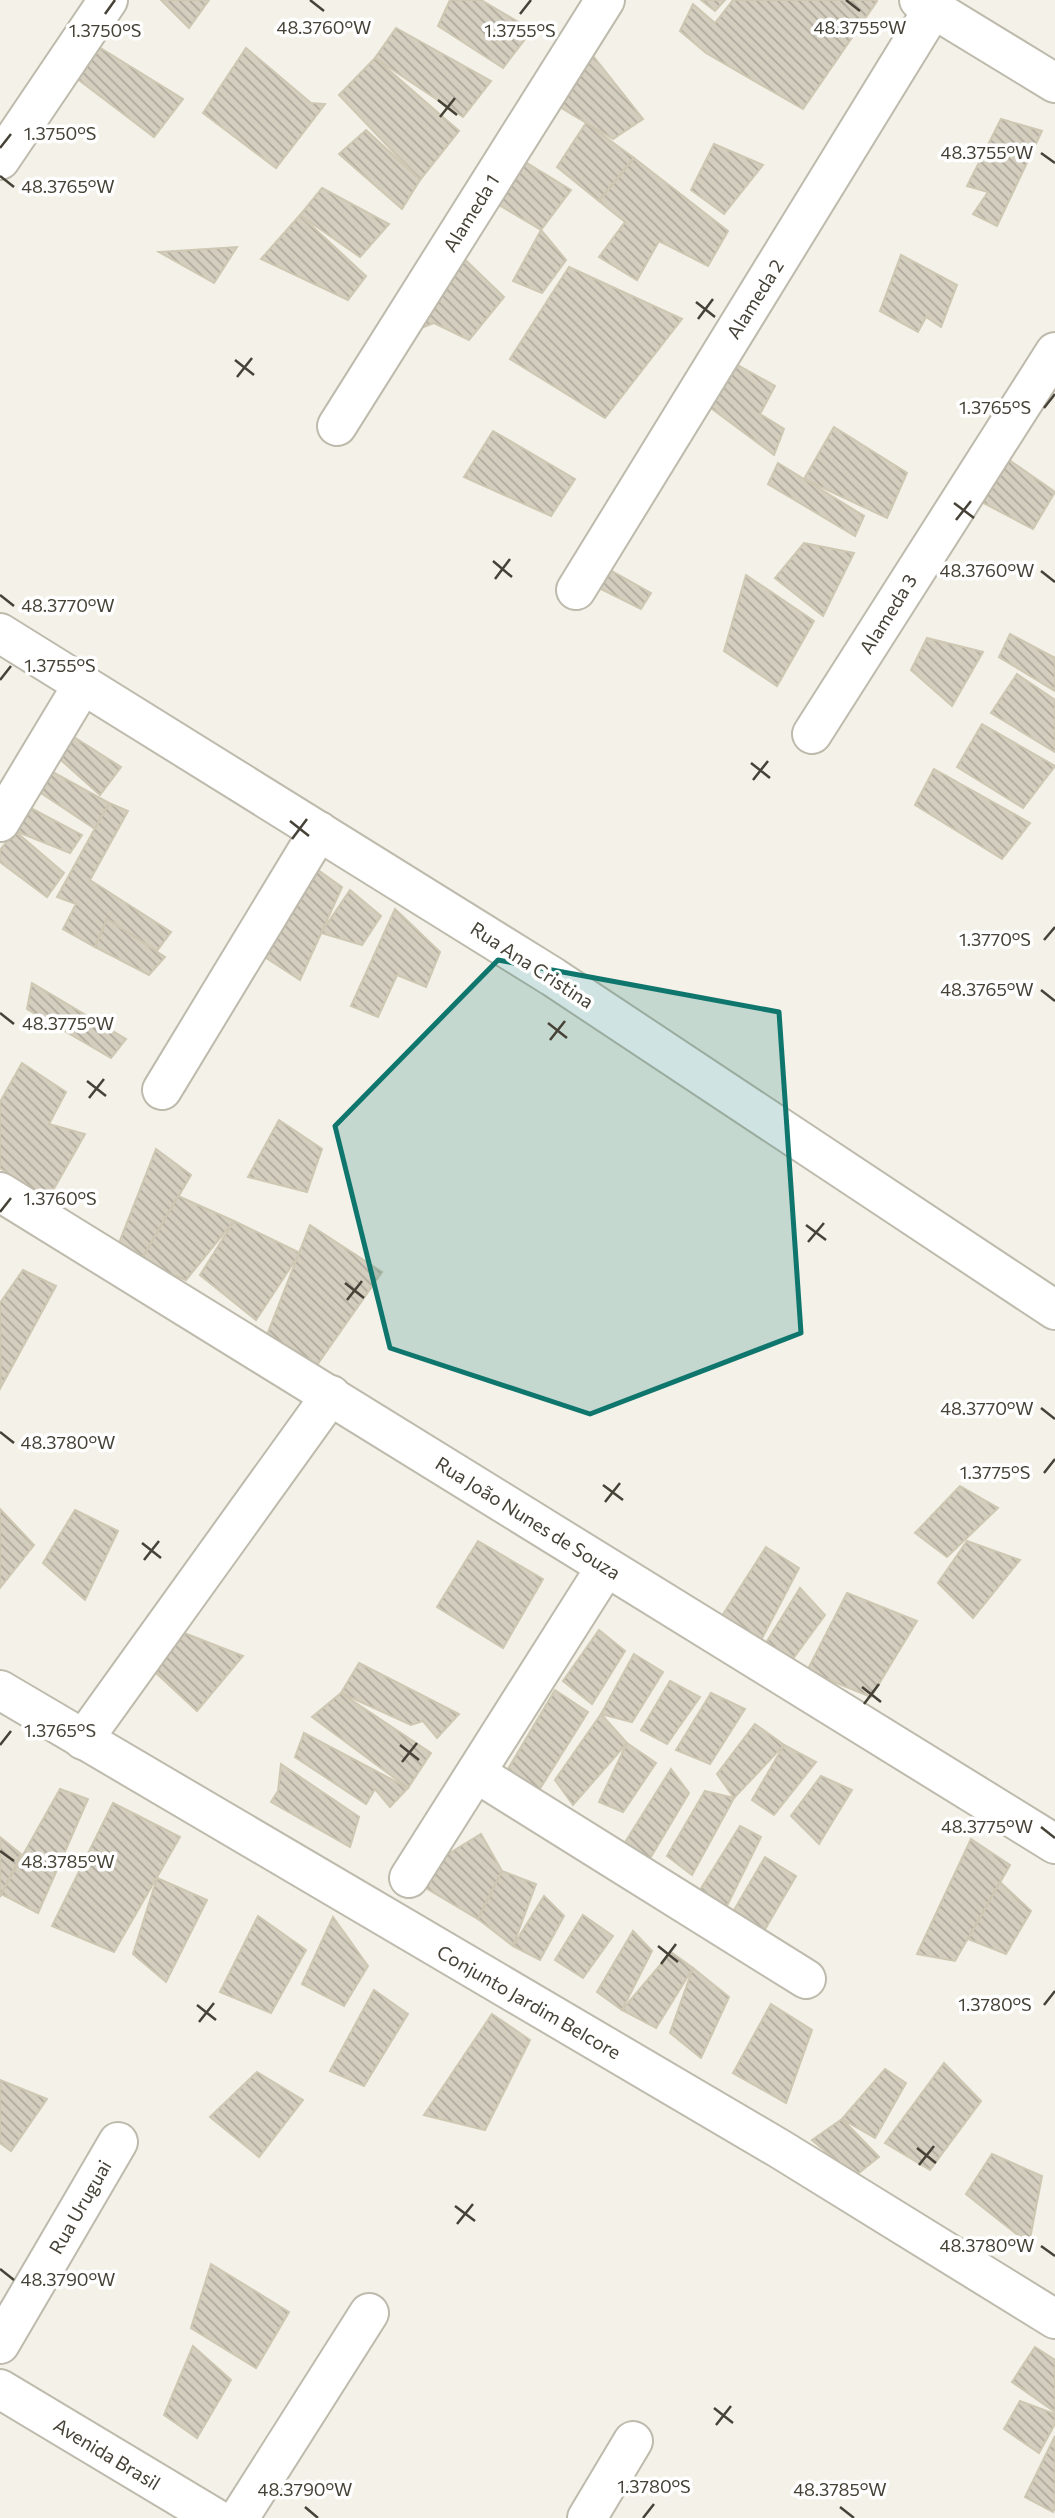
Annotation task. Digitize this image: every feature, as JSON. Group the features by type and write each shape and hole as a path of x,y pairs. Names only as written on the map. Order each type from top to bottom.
{"street":[{"path":"0,160 108,0"},
{"name":"Alameda 1","path":"337,426 606,0"},
{"path":"926,5 1055,83"},
{"name":"Alameda 2","path":"576,590 926,5"},
{"name":"Alameda 3","path":"812,734 1055,352"},
{"name":"Rua Ana Cristina","path":"0,632 553,977 1055,1310"},
{"path":"0,822 83,684"},
{"path":"162,1090 319,831"},
{"name":"Rua João Nunes de Souza","path":"0,1192 1055,1844"},
{"path":"83,1740 331,1395"},
{"path":"410,1878 606,1567"},
{"name":"Conjunto Jardim Belcore","path":"0,1690 780,2149 1055,2319"},
{"path":"476,1773 806,1979"},
{"name":"Rua Uruguai","path":"0,2344 118,2142"},
{"path":"239,2518 369,2313"},
{"name":"Avenida Brasil","path":"0,2389 215,2518"},
{"path":"587,2518 633,2441"}],"highlighted area":[{"path":"498,960 779,1012 801,1333 590,1414 390,1348 335,1126"}],"building":[{"path":"161,0 209,0 189,28"},
{"path":"450,0 481,0 532,30 503,68 438,26"},
{"path":"701,0 725,0 715,11"},
{"path":"733,0 877,1 803,109 706,53 680,31 693,4 715,23"},
{"path":"396,28 491,81 463,117 375,58"},
{"path":"94,44 183,99 154,137 71,74"},
{"path":"246,48 311,103 325,104 276,168 203,113"},
{"path":"590,52 643,119 613,139 558,106"},
{"path":"375,58 459,131 420,180 339,95"},
{"path":"1001,119 1042,131 997,226 973,214 988,192 967,186"},
{"path":"586,123 634,158 599,201 557,167"},
{"path":"366,130 420,180 402,209 339,154"},
{"path":"714,144 763,165 724,214 691,190"},
{"path":"499,146 571,190 541,230 469,187"},
{"path":"634,158 728,231 708,266 659,241 637,280 599,257 625,222 599,201"},
{"path":"322,188 389,224 360,257 300,215"},
{"path":"300,215 366,276 348,300 261,259"},
{"path":"541,230 566,260 542,293 513,281"},
{"path":"451,246 504,297 469,340 434,323 392,339"},
{"path":"237,247 214,283 159,252"},
{"path":"901,255 957,285 941,327 926,317 918,332 880,311"},
{"path":"569,267 682,319 605,418 510,359"},
{"path":"720,355 775,386 760,414 784,429 774,455 704,403"},
{"path":"834,427 907,473 887,518 804,479"},
{"path":"493,431 575,479 551,516 464,477"},
{"path":"1005,457 1055,492 1033,529 974,498"},
{"path":"778,463 864,516 855,536 768,484"},
{"path":"804,543 854,553 823,616 775,578"},
{"path":"603,566 651,593 641,609 591,584"},
{"path":"746,575 814,621 777,686 724,651"},
{"path":"1010,634 1055,658 1055,691 999,657"},
{"path":"927,638 983,652 952,706 911,670"},
{"path":"1017,674 1055,700 1055,752 991,713"},
{"path":"982,724 1055,766 1023,808 957,767"},
{"path":"66,732 121,767 100,795 52,752"},
{"path":"934,769 1030,823 1002,859 915,805"},
{"path":"51,771 109,803 98,831 35,789"},
{"path":"109,803 128,811 90,880 171,932 157,951 107,919 95,947 63,929 76,904 57,897"},
{"path":"25,805 82,835 70,853 15,831"},
{"path":"15,831 64,873 47,897 0,862 0,850"},
{"path":"311,865 342,887 300,980 257,952"},
{"path":"350,890 381,916 362,945 321,933"},
{"path":"395,909 440,952 426,987 397,975 378,1017 351,1006"},
{"path":"107,919 165,957 149,975 95,947"},
{"path":"32,983 126,1039 111,1058 27,1009"},
{"path":"22,1063 66,1092 49,1124 85,1134 48,1199 0,1168 0,1102"},
{"path":"279,1120 322,1149 307,1192 248,1177"},
{"path":"156,1149 191,1175 140,1262 119,1243"},
{"path":"178,1196 234,1221 186,1280 140,1262"},
{"path":"234,1221 300,1253 256,1320 200,1275"},
{"path":"310,1225 382,1272 317,1365 265,1340"},
{"path":"23,1270 56,1286 1,1387 0,1303"},
{"path":"960,1486 998,1508 947,1557 915,1533"},
{"path":"0,1509 34,1545 0,1588"},
{"path":"75,1510 118,1531 85,1600 43,1563"},
{"path":"478,1541 543,1579 503,1648 437,1607"},
{"path":"967,1541 1020,1560 973,1618 938,1583"},
{"path":"766,1547 799,1568 758,1646 720,1619"},
{"path":"800,1588 825,1615 787,1667 766,1643"},
{"path":"847,1593 917,1621 871,1697 807,1671"},
{"path":"599,1630 625,1651 592,1704 563,1681"},
{"path":"179,1631 243,1656 197,1711 153,1670"},
{"path":"634,1654 663,1672 632,1722 601,1714"},
{"path":"359,1663 459,1714 437,1738 423,1721 411,1725 341,1693"},
{"path":"670,1681 700,1697 667,1744 641,1730"},
{"path":"555,1690 588,1712 536,1795 502,1779"},
{"path":"341,1693 431,1753 408,1788 312,1717"},
{"path":"711,1693 745,1709 710,1764 676,1750"},
{"path":"601,1714 627,1743 573,1805 555,1780"},
{"path":"755,1724 784,1745 734,1798 717,1774"},
{"path":"304,1733 408,1788 390,1807 375,1789 366,1804 295,1757"},
{"path":"627,1743 656,1763 623,1812 599,1802"},
{"path":"784,1745 816,1762 774,1815 752,1800"},
{"path":"281,1764 359,1817 350,1847 271,1802 278,1791"},
{"path":"671,1769 689,1793 649,1860 624,1844"},
{"path":"821,1776 852,1790 819,1844 791,1816"},
{"path":"60,1789 88,1799 38,1913 1,1894"},
{"path":"705,1791 734,1798 692,1875 667,1856"},
{"path":"113,1803 180,1837 114,1952 52,1926"},
{"path":"740,1826 761,1837 718,1924 690,1906"},
{"path":"481,1834 502,1871 478,1919 409,1878"},
{"path":"0,1837 21,1854 0,1897"},
{"path":"971,1839 1010,1865 955,1961 917,1954"},
{"path":"765,1857 796,1876 764,1931 730,1917"},
{"path":"502,1871 536,1884 513,1946 478,1919"},
{"path":"157,1878 207,1900 166,1982 133,1954"},
{"path":"1000,1882 1031,1911 1006,1954 968,1939"},
{"path":"544,1896 564,1916 540,1960 513,1946"},
{"path":"583,1915 613,1936 583,1978 555,1960"},
{"path":"258,1916 306,1950 271,2013 220,1992"},
{"path":"333,1917 368,1966 344,2006 302,1984"},
{"path":"633,1931 652,1951 622,2010 597,1992"},
{"path":"671,1952 693,1968 656,2028 622,2010"},
{"path":"693,1968 729,1997 701,2058 670,2033"},
{"path":"374,1990 408,2014 364,2086 330,2071"},
{"path":"771,2004 812,2030 786,2103 733,2073"},
{"path":"492,2014 530,2040 485,2130 424,2115"},
{"path":"944,2063 981,2101 930,2170 885,2143"},
{"path":"885,2069 906,2083 875,2138 842,2119"},
{"path":"257,2072 303,2100 259,2157 210,2117"},
{"path":"0,2080 47,2099 11,2151 0,2143"},
{"path":"842,2119 879,2157 855,2176 812,2140"},
{"path":"992,2154 1042,2176 1029,2244 966,2194"},
{"path":"211,2264 289,2312 256,2368 191,2328"},
{"path":"193,2346 231,2380 197,2438 164,2415"},
{"path":"1035,2347 1055,2360 1055,2412 1012,2382"},
{"path":"1020,2401 1055,2414 1055,2424 1039,2453 1004,2429"},
{"path":"1055,2436 1055,2508 1053,2512 1025,2497"}]}
